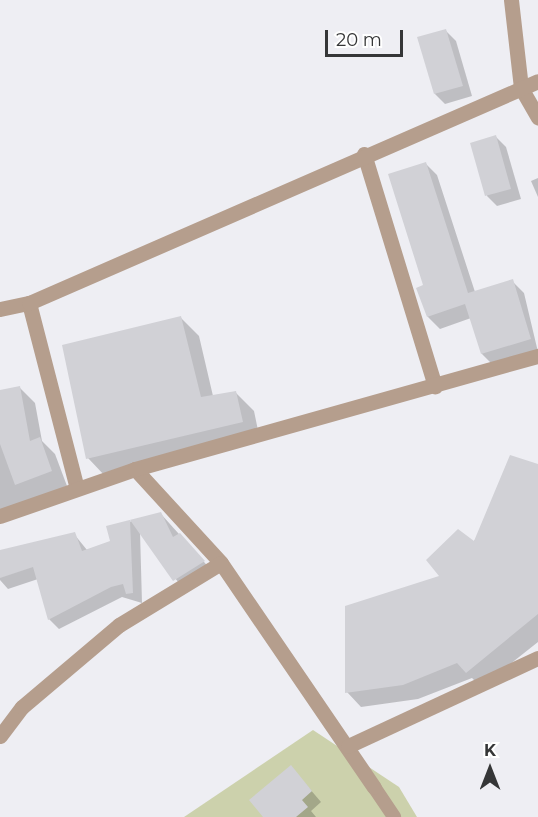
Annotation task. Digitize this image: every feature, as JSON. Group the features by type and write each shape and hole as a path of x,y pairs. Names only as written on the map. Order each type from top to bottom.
{"street":[{"path":"511,0 521,87 538,117"},
{"path":"0,309 29,303 364,154 538,81"},
{"path":"364,154 435,386"},
{"path":"29,303 77,488"},
{"path":"0,516 135,469 538,356"},
{"path":"135,469 221,563 374,787"},
{"path":"0,736 22,707 119,625 221,563"},
{"path":"348,746 538,658"}],"lane":[{"path":"374,787 394,817"}],"green space":[{"path":"313,730 399,787 417,817 184,817"}],"building":[{"path":"446,29 463,86 434,94 417,37"},
{"path":"496,135 511,189 485,196 470,143"},
{"path":"426,162 468,293 513,279 531,339 481,354 465,304 427,317 416,288 423,285 388,174"},
{"path":"181,316 201,397 236,391 243,422 86,459 62,345"},
{"path":"20,386 30,441 40,437 52,471 15,485 0,444 0,390"},
{"path":"510,455 538,464 538,614 466,673 457,663 403,685 345,693 345,606 439,576 426,560 458,529 474,541"},
{"path":"161,512 173,537 180,533 205,561 173,581 130,520 133,593 126,594 123,584 111,587 48,620 33,567 0,578 0,550 75,532 82,551 110,541 106,526"},
{"path":"291,765 312,791 302,800 308,807 296,817 263,817 249,800"}]}
